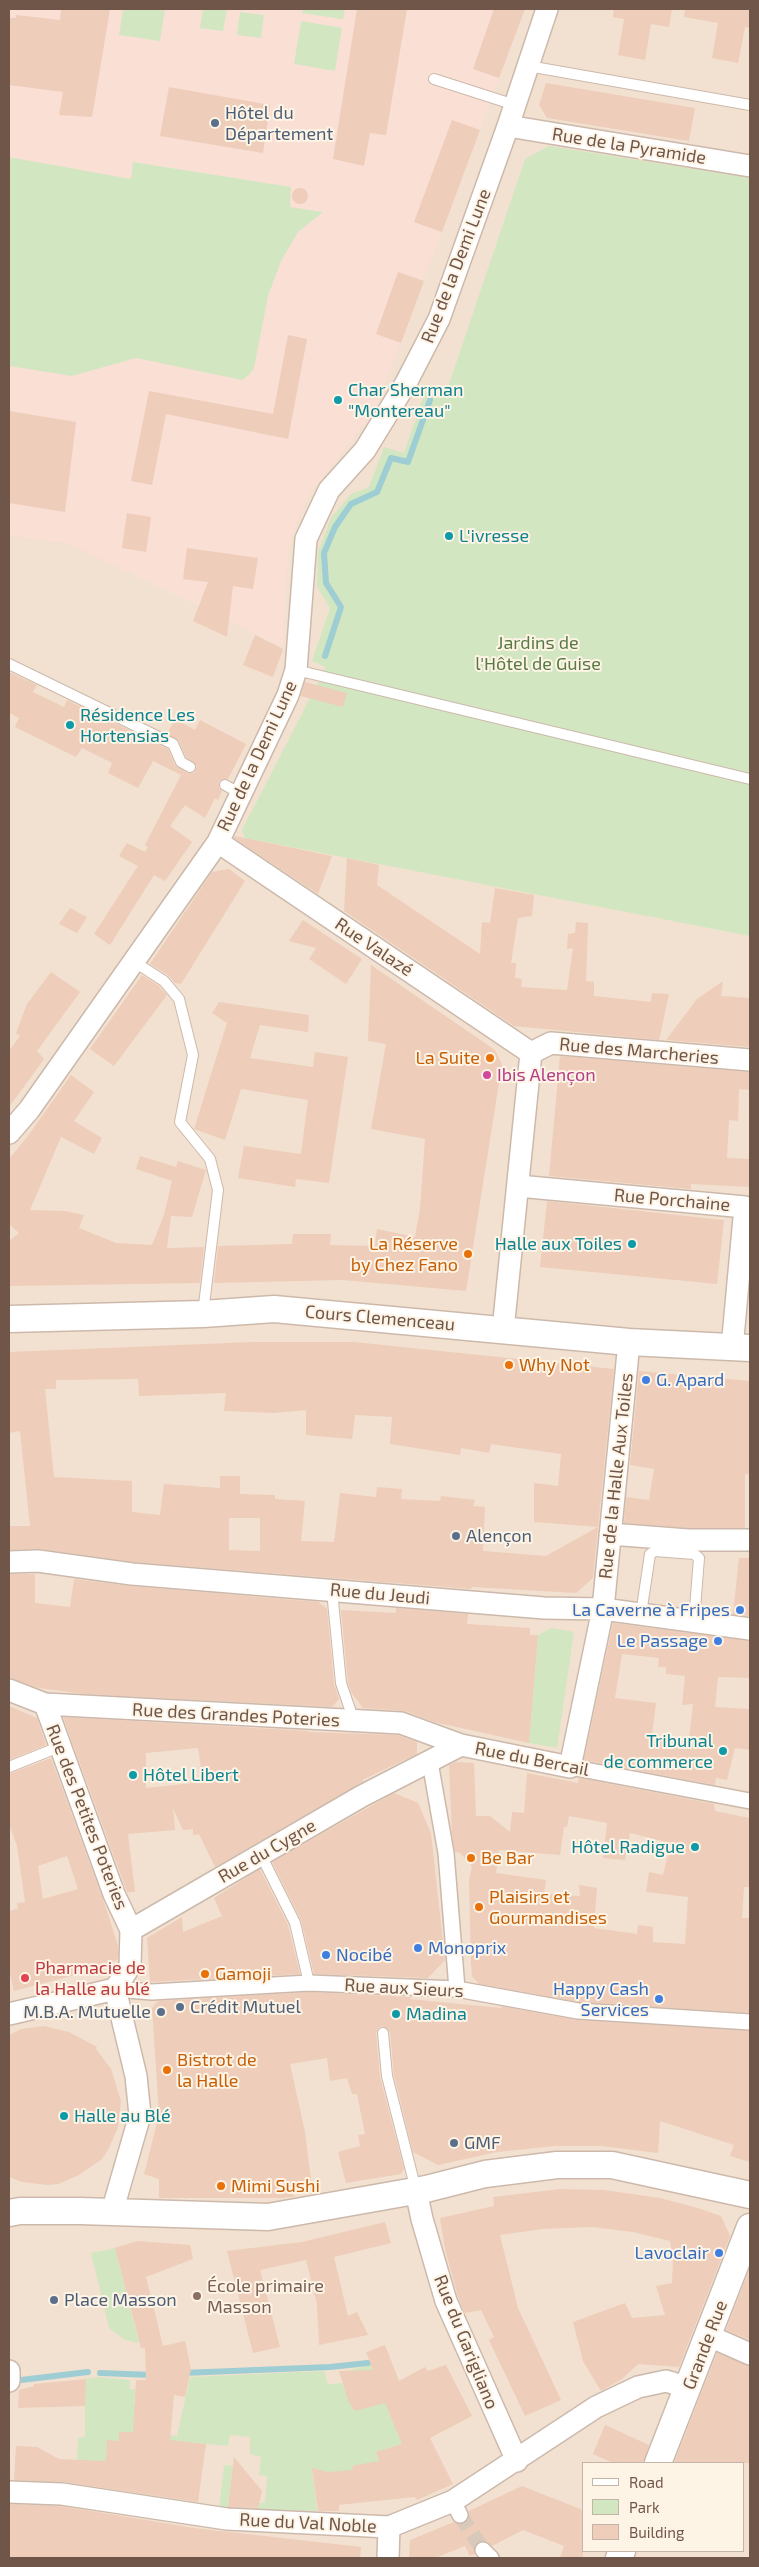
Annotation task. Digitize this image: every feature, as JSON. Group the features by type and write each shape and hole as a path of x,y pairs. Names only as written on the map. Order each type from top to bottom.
{"street":[{"name":"Rue de la Demi Lune","path":"9,1133 29,1110 218,842 233,789 288,695 296,670 306,539 330,490 365,450 406,383 439,319 508,126 547,9"},
{"name":"Rue de la Pyramide","path":"508,126 750,166"},
{"name":"Rue Valazé","path":"218,842 531,1053"},
{"name":"Rue des Marcheries","path":"531,1053 551,1043 750,1060"},
{"path":"504,1330 531,1053"},
{"name":"Rue Porchaine","path":"518,1186 745,1207 741,1348"},
{"name":"Cours Clemenceau","path":"9,1319 203,1314 274,1309 629,1342 741,1348"},
{"name":"Rue de la Halle Aux Toiles","path":"570,1767 603,1609 629,1342"},
{"path":"610,1534 688,1540 746,1540"},
{"name":"Rue du Jeudi","path":"9,1562 38,1562 132,1574 544,1608 603,1609 750,1629"},
{"name":"Rue des Grandes Poteries","path":"9,1690 45,1704 401,1723 461,1745"},
{"name":"Rue des Petites Poteries","path":"45,1704 59,1747 114,1894 131,1930"},
{"name":"Rue du Bercail","path":"461,1745 750,1801"},
{"name":"Rue du Cygne","path":"131,1930 362,1796 461,1745"},
{"path":"430,1762 446,1853 457,1989"},
{"path":"9,2014 115,1989 130,1966 131,1930"},
{"name":"Rue aux Sieurs","path":"115,1989 152,1992 309,1983 379,1991 457,1989 578,2011 750,2022"},
{"path":"112,2212 140,2114 136,2076 115,1989"},
{"path":"9,2214 20,2211 112,2212 143,2215 268,2217 416,2190 485,2174 557,2165 612,2165 750,2195"},
{"name":"Rue du Garigliano","path":"416,2190 422,2219 446,2301 516,2461"},
{"name":"Grande Rue","path":"658,2462 689,2388 750,2227"},
{"path":"709,2336 750,2354"},
{"path":"9,2372 9,2381"},
{"name":"Rue du Val Noble","path":"9,2492 62,2494 227,2519 389,2527 456,2508 516,2461 596,2407 638,2387 666,2381 689,2388"},
{"path":"388,2558 389,2527"}],"lane":[{"path":"528,66 750,105"},
{"path":"434,79 515,105"},
{"path":"9,664 173,744 181,762 190,767"},
{"path":"296,670 750,779"},
{"path":"133,962 164,982 179,999 193,1055 180,1122 210,1159 218,1190 203,1314"},
{"path":"642,1614 650,1554 656,1551 694,1554 699,1558 694,1621"},
{"path":"332,1591 341,1683 355,1722"},
{"path":"9,1767 59,1747"},
{"path":"262,1855 295,1923 309,1983"},
{"path":"383,2033 387,2076 416,2190"}],"shaded area":[{"path":"9,9 750,9 750,2558 9,2558"},
{"path":"9,9 525,9 376,408 310,494 297,521 288,549 283,647 70,544 9,535"}],"green space":[{"path":"123,9 165,9 160,41 119,35"},
{"path":"203,9 227,9 223,31 200,28"},
{"path":"303,9 345,9 343,19 302,13"},
{"path":"240,12 264,15 261,38 237,35"},
{"path":"301,21 342,28 335,71 294,64"},
{"name":"Jardins de l'Hôtel de Guise","path":"549,146 750,178 750,936 245,838 242,830 326,667 312,661 330,608 317,586 318,552 331,518 351,494 369,487 384,447 404,453 425,392 445,396 525,159"},
{"path":"9,157 131,179 133,162 291,187 290,207 323,212 298,232 281,261 268,296 254,368 249,375 242,380 136,358 72,376 9,366"},
{"path":"551,1628 574,1632 557,1748 529,1743 538,1635"},
{"path":"115,2248 139,2343 125,2340 109,2328 91,2253"},
{"path":"371,2365 391,2418 417,2440 376,2452 384,2475 362,2478 358,2465 352,2466 356,2481 312,2468 317,2511 258,2510 258,2503 265,2503 267,2476 259,2475 261,2457 250,2454 250,2437 230,2435 228,2446 176,2441 174,2464 134,2432 120,2432 119,2441 107,2440 106,2476 77,2460 78,2438 85,2437 85,2379 99,2377 130,2380 130,2389 155,2390 155,2395 135,2394 134,2403 151,2404 151,2432 177,2436 190,2377 324,2371 328,2384 343,2383 355,2411 359,2410 346,2371"},
{"path":"224,2465 233,2466 228,2508 219,2507"}],"building":[{"path":"61,9 110,9 92,117 59,115 63,92 9,85 9,18 16,18 16,15 60,20"},
{"path":"357,9 407,9 386,135 370,133 364,166 333,159"},
{"path":"494,9 525,9 499,78 473,69"},
{"path":"614,9 672,9 669,27 651,24 645,60 618,55 624,19 613,17"},
{"path":"685,9 750,9 750,28 745,27 738,63 712,58 718,23 684,17"},
{"path":"546,83 695,108 689,141 547,118 539,105"},
{"name":"Hôtel du Département","path":"169,87 270,105 263,153 160,136"},
{"path":"452,120 480,130 442,232 414,222"},
{"path":"297,188 303,188 308,193 306,202 297,204 292,199 292,193"},
{"path":"398,272 424,281 401,343 376,334"},
{"path":"288,335 307,339 288,439 166,414 152,485 131,481 149,391 273,414"},
{"path":"9,411 76,422 65,512 9,503"},
{"path":"127,513 151,517 146,552 122,548"},
{"path":"187,548 258,558 253,589 233,586 227,637 193,621 208,582 183,579"},
{"path":"255,635 283,649 273,677 243,665"},
{"path":"9,672 37,685 33,692 64,707 67,700 168,749 175,765 187,773 194,773 197,766 186,757 179,741 167,734 175,719 195,730 200,720 246,744 228,779 219,781 219,788 222,791 218,800 215,798 205,818 185,805 170,826 192,842 165,881 154,875 110,945 94,934 138,866 119,856 127,843 145,852 148,847 145,845 181,775 153,761 138,788 108,773 112,763 82,748 76,757 15,727 19,718 9,713"},
{"path":"305,682 347,693 343,707 301,696"},
{"path":"235,836 332,856 318,894 234,838"},
{"path":"347,858 379,865 377,885 480,954 482,922 490,923 495,888 534,895 532,916 518,918 511,963 516,963 515,978 522,979 521,987 567,990 573,948 567,949 568,934 575,933 576,922 588,923 586,981 594,982 594,996 651,1002 652,993 669,994 659,1040 514,1026 344,911"},
{"path":"229,869 245,881 181,984 175,983 168,975 150,964 212,872"},
{"path":"70,908 87,917 77,933 59,924"},
{"path":"303,920 362,959 346,984 309,959 316,948 289,941"},
{"path":"371,965 495,1050 502,1064 466,1291 343,1280 214,1283 218,1246 292,1244 293,1234 331,1234 330,1245 375,1246 377,1229 415,1237 420,1209 425,1139 371,1129 386,1044 368,1041"},
{"path":"51,972 80,992 37,1051 44,1059 9,1107 9,1051 20,1036 16,1033 27,1004"},
{"path":"142,975 159,986 167,995 114,1066 90,1049"},
{"path":"723,981 721,996 750,998 750,1047 666,1040 697,999"},
{"path":"219,1002 309,1015 308,1032 260,1025 250,1058 313,1067 315,1052 348,1057 329,1183 296,1179 295,1187 238,1178 244,1146 301,1154 308,1100 241,1089 225,1140 194,1129 227,1023 212,1013"},
{"path":"560,1056 750,1072 750,1090 739,1089 738,1121 729,1120 727,1158 750,1159 750,1187 691,1184 691,1189 549,1176"},
{"path":"71,1075 94,1092 74,1121 102,1138 94,1154 61,1137 30,1210 65,1211 84,1215 79,1228 116,1243 152,1245 164,1215 172,1181 136,1169 140,1156 176,1167 178,1161 206,1170 192,1217 171,1216 167,1248 204,1247 200,1283 9,1286 9,1241 19,1233 9,1224 9,1159 28,1136"},
{"name":"Halle aux Toiles","path":"547,1201 724,1220 717,1284 540,1267"},
{"path":"252,1342 354,1342 614,1369 593,1578 576,1593 472,1587 471,1589 133,1562 40,1549 9,1550 9,1526 30,1526 20,1431 9,1433 9,1352","holes":["138,1379 139,1396 226,1393 224,1411 274,1413 306,1410 306,1435 352,1439 355,1415 392,1417 390,1444 460,1455 461,1448 489,1453 491,1444 561,1454 558,1486 534,1483 534,1522 598,1527 546,1556 483,1551 485,1507 473,1506 475,1500 441,1496 440,1501 401,1499 402,1489 377,1487 376,1497 340,1493 334,1542 301,1541 305,1501 275,1499 275,1495 240,1494 240,1476 220,1476 220,1488 164,1484 160,1515 132,1512 132,1481 54,1477 45,1389 56,1389 56,1380","229,1518 260,1518 260,1551 229,1550"]},
{"path":"639,1371 750,1381 750,1474 745,1474 745,1528 688,1528 624,1523 626,1497 649,1500 654,1469 630,1465"},
{"path":"739,1558 750,1558 750,1616 733,1614"},
{"path":"9,1574 35,1574 35,1603 70,1607 74,1579 131,1586 318,1602 327,1609 334,1684 339,1699 332,1707 84,1694 39,1688 9,1678"},
{"path":"396,1608 468,1614 467,1624 530,1628 530,1635 538,1635 529,1743 434,1722 405,1711 363,1708 351,1692 348,1682 341,1610 396,1613"},
{"path":"613,1623 750,1641 750,1678 718,1677 715,1707 750,1709 750,1750 735,1748 727,1780 716,1778 715,1785 584,1760","holes":["622,1654 659,1658 658,1667 666,1667 666,1674 685,1676 682,1705 693,1704 689,1739 687,1738 686,1741 652,1735 656,1703 615,1698"]},
{"path":"9,1706 37,1718 46,1745 9,1760"},
{"path":"63,1717 308,1732 398,1735 417,1742 417,1754 362,1780 364,1781 215,1867 199,1834 193,1835 193,1829 183,1830 173,1808 175,1830 128,1834 135,1892 127,1892","holes":["198,1748 203,1782 146,1788 146,1753"]},
{"path":"51,1758 105,1905 118,1946 118,1959 105,1967 14,1991 9,1969 9,1911 18,1909 17,1903 25,1902 17,1846 9,1824 9,1774","holes":["67,1856 78,1889 43,1899 38,1866"]},
{"path":"456,1762 474,1763 476,1816 490,1816 510,1832 512,1812 524,1813 527,1773 578,1783 579,1778 714,1804 715,1811 750,1818 750,1887 744,1887 742,1918 750,1918 750,2013 579,2002 479,1984 472,1976 471,1964 469,1880 472,1866 460,1853 455,1852 452,1834 449,1765","holes":["569,1816 607,1823 603,1858 625,1860 630,1833 671,1843 663,1875 649,1872 646,1892 688,1897 685,1944 653,1942 653,1927 638,1925 637,1934 594,1928 597,1888 579,1885 580,1896 544,1894 546,1880 496,1873 499,1850 560,1855 564,1827 567,1827"]},
{"path":"394,1793 418,1803 431,1833 445,1960 428,1978 314,1974 301,1920 272,1862"},
{"path":"260,1869 288,1925 300,1974 150,1982 147,1938 182,1917 183,1932 222,1916 214,1898"},
{"path":"309,1992 412,1997 409,1999 502,2008 500,2006 577,2020 750,2031 750,2162 730,2156 734,2145 660,2121 658,2153 601,2146 555,2146 497,2152 438,2165 413,2152 394,2075 390,2032 383,2026 376,2033 380,2077 404,2169 401,2174 346,2183 338,2152 360,2146 358,2135 365,2134 357,2094 352,2094 347,2078 330,2081 327,2058 290,2064 305,2132 312,2188 293,2191 294,2197 281,2198 159,2198 159,2179 144,2174 159,2115 152,2008 158,2001"},
{"name":"Halle au Blé","path":"44,2026 69,2032 97,2047 96,2049 111,2069 121,2101 118,2127 102,2159 79,2175 58,2184 47,2185 22,2182 9,2177 9,2035 21,2029"},
{"path":"560,2189 604,2190 660,2198 698,2208 721,2216 730,2236 679,2367 638,2364 622,2379 601,2391 583,2361 573,2322 625,2303 632,2318 665,2315 656,2286 672,2283 673,2260 670,2241 633,2232 592,2227 542,2229 500,2235 518,2308 561,2400 525,2416 489,2340 494,2337 481,2310 465,2313 458,2297 445,2249 440,2218 494,2206 493,2197"},
{"path":"385,2222 391,2243 334,2257 348,2316 357,2312 368,2335 319,2345 317,2304 306,2260 260,2270 280,2347 253,2353 227,2251 302,2242"},
{"path":"137,2241 190,2245 193,2259 146,2277 163,2346 185,2341 191,2369 185,2397 174,2395 170,2440 206,2444 198,2502 64,2482 14,2480 16,2446 37,2447 59,2459 106,2461 107,2440 119,2441 119,2432 133,2432 136,2380 146,2380 145,2348 141,2348 115,2248"},
{"path":"750,2268 750,2340 726,2330"},
{"path":"385,2345 399,2381 425,2367 428,2371 446,2365 472,2416 430,2438 453,2484 417,2500 415,2497 339,2505 339,2511 318,2511 312,2468 328,2472 353,2470 352,2466 379,2461 376,2452 402,2444 385,2403 355,2411 349,2403 339,2371 373,2370 366,2352"},
{"path":"717,2353 750,2366 750,2463 674,2462"},
{"path":"86,2379 85,2406 18,2408 19,2390 34,2386 34,2384"},
{"path":"605,2425 649,2445 643,2462 611,2462 593,2454"},
{"path":"234,2457 262,2491 258,2508 228,2507"},
{"path":"522,2486 582,2510 583,2558 560,2558 564,2546 523,2530 492,2546 486,2541 480,2541 474,2547 475,2554 470,2556 465,2546 435,2558 409,2558 410,2540 454,2522 464,2524 468,2520 469,2511"},
{"path":"9,2504 61,2506 194,2528 361,2547 360,2558 9,2558"}],"waterway":[{"path":"325,656 341,607 326,583 324,553 335,527 351,504 377,492 391,458 408,462 430,400"},
{"path":"183,2373 330,2367 368,2363"},
{"path":"21,2380 88,2372"},
{"path":"100,2373 153,2375"}],"tunnel":[{"path":"460,2515 483,2550"}],"place":[{"name":"Hôtel du Département","path":"215,123"},
{"name":"Char Sherman \"Montereau\"","path":"338,400"},
{"name":"L'ivresse","path":"449,536"},
{"name":"Résidence Les Hortensias","path":"70,725"},
{"name":"La Suite","path":"490,1058"},
{"name":"Ibis Alençon","path":"487,1075"},
{"name":"Halle aux Toiles","path":"632,1244"},
{"name":"La Réserve by Chez Fano","path":"468,1254"},
{"name":"Why Not","path":"509,1365"},
{"name":"G. Apard","path":"646,1380"},
{"name":"Alençon","path":"456,1536"},
{"name":"La Caverne à Fripes","path":"740,1610"},
{"name":"Le Passage","path":"718,1641"},
{"name":"Tribunal de commerce","path":"723,1751"},
{"name":"Hôtel Libert","path":"133,1775"},
{"name":"Hôtel Radigue","path":"695,1847"},
{"name":"Be Bar","path":"471,1858"},
{"name":"Plaisirs et Gourmandises","path":"479,1907"},
{"name":"Monoprix","path":"418,1948"},
{"name":"Nocibé","path":"326,1955"},
{"name":"Gamoji","path":"205,1974"},
{"name":"Pharmacie de la Halle au blé","path":"25,1978"},
{"name":"Happy Cash Services","path":"659,1999"},
{"name":"Crédit Mutuel","path":"180,2007"},
{"name":"M.B.A. Mutuelle","path":"161,2012"},
{"name":"Madina","path":"396,2014"},
{"name":"Bistrot de la Halle","path":"167,2070"},
{"name":"Halle au Blé","path":"64,2116"},
{"name":"GMF","path":"454,2143"},
{"name":"Mimi Sushi","path":"221,2186"},
{"name":"Lavoclair","path":"719,2253"},
{"name":"École primaire Masson","path":"197,2296"},
{"name":"Place Masson","path":"54,2300"}]}
